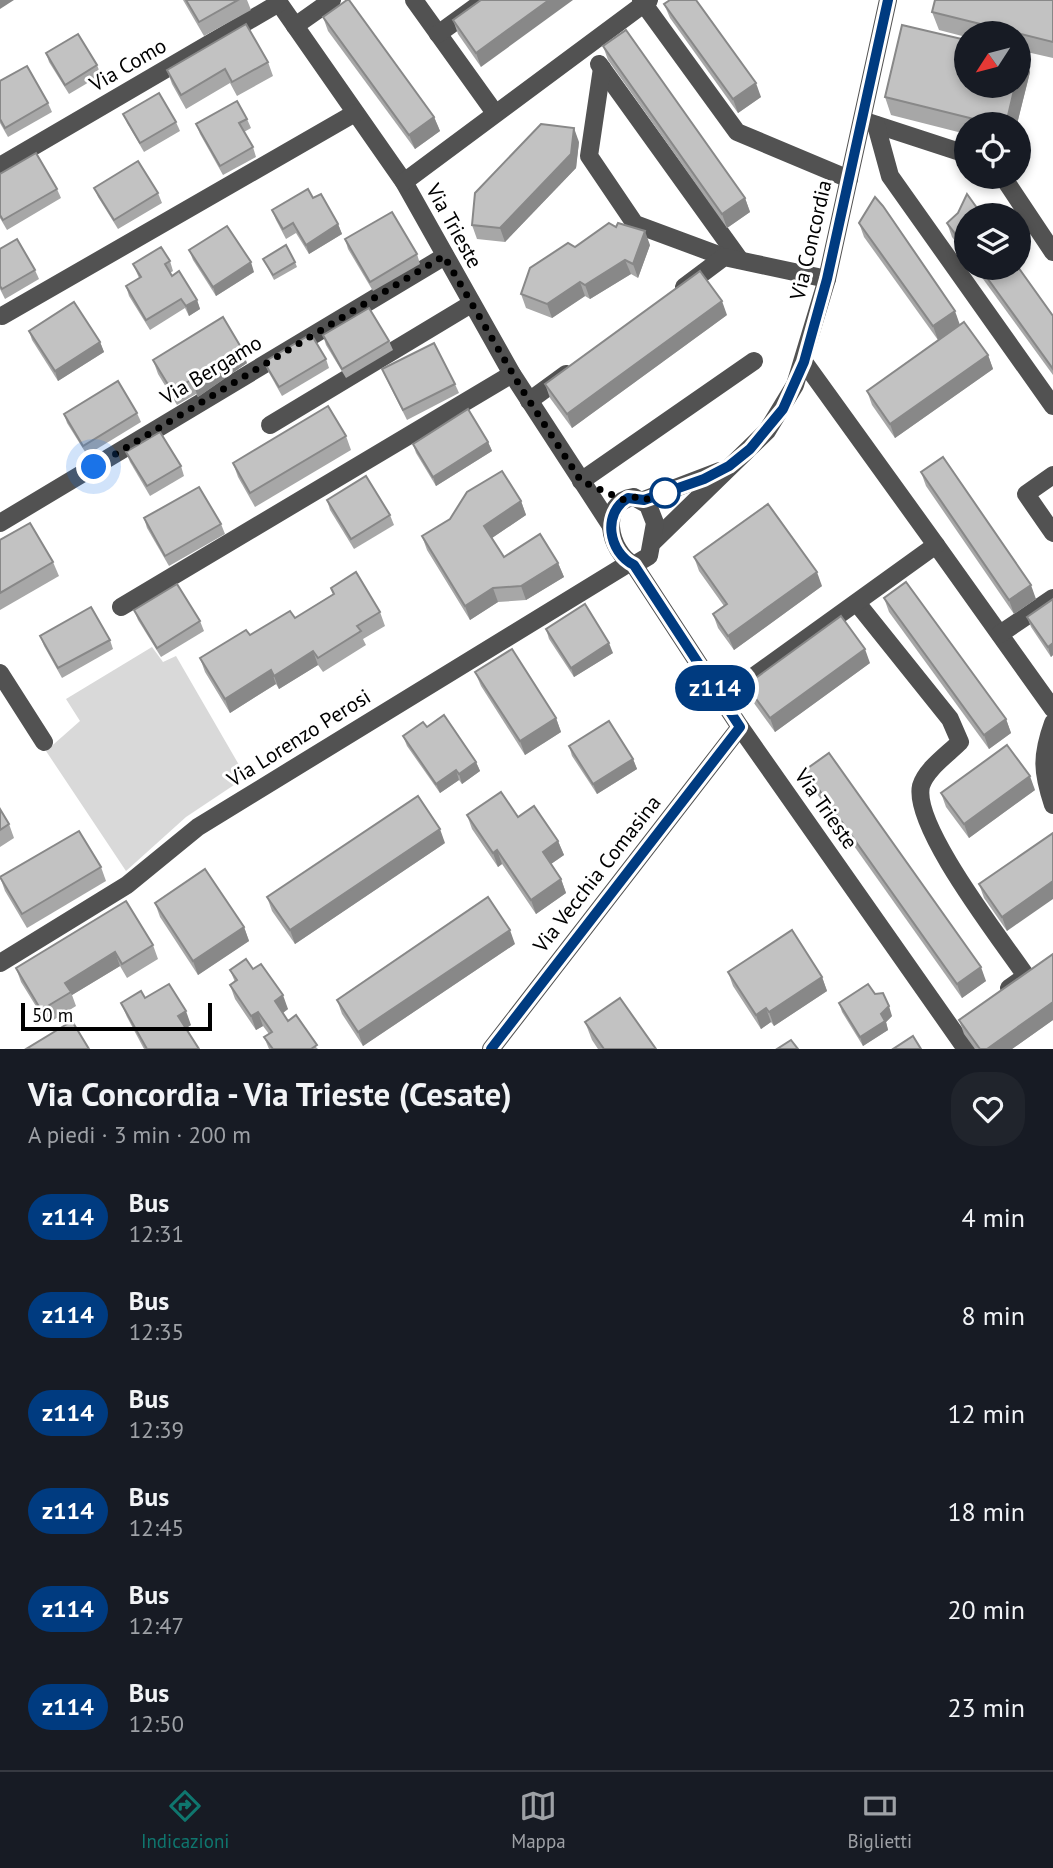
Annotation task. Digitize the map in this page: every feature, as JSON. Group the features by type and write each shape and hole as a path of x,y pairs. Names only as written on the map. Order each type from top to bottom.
{"street":[{"path":"295,26 332,0"},
{"path":"414,0 495,113"},
{"path":"438,34 485,0"},
{"name":"Via Concordia","path":"654,541 759,440 783,409 804,362 827,279 849,179 869,122 888,0"},
{"name":"Via Trieste","path":"278,1 404,182 512,374 611,526"},
{"name":"Via Como","path":"0,166 278,1"},
{"path":"404,182 644,1 737,132 849,179"},
{"path":"586,47 732,258"},
{"path":"602,68 589,156 635,224 732,258 827,279"},
{"path":"2,316 355,113"},
{"path":"869,122 954,150"},
{"path":"869,122 890,176 1053,406"},
{"path":"1011,189 1053,252"},
{"name":"Via Bergamo","path":"0,523 444,256"},
{"path":"671,297 732,258"},
{"path":"270,425 471,304"},
{"path":"529,401 583,361"},
{"path":"581,481 754,361"},
{"path":"804,362 1053,709"},
{"path":"121,607 512,374"},
{"name":"Via Concordia","path":"644,500 704,479 729,466"},
{"path":"1053,475 1026,494 1053,533"},
{"path":"581,481 624,500"},
{"path":"634,497 644,500 653,517 654,541 636,563 613,541 611,526 614,511 624,500 634,497"},
{"path":"722,699 936,545"},
{"name":"Via Trieste","path":"636,563 740,727 957,1024 966,1049"},
{"name":"Via Lorenzo Perosi","path":"0,962 127,885 198,827 636,563"},
{"path":"1000,634 1053,598"},
{"path":"857,603 950,719 960,743 928,773 922,785 920,800 930,833 975,889 1026,976 994,998"},
{"path":"0,673 44,742"},
{"path":"1053,723 1043,751 1045,782 1053,805"},
{"name":"Via Vecchia Comasina","path":"491,1049 740,727"}],"shaded area":[{"path":"152,647 163,662 176,656 246,777 186,817 126,871 46,751 80,721 66,699"}],"building":[{"path":"186,0 238,0 199,22"},
{"path":"347,0 434,117 409,135 323,17"},
{"path":"481,0 549,0 476,53 453,20"},
{"path":"670,0 696,0 756,83 733,99 664,4"},
{"path":"935,0 1053,0 1053,42 1031,37 1031,21 968,21 932,12"},
{"path":"246,24 268,62 232,82 225,69 181,95 167,70"},
{"path":"902,25 954,37 954,98 1012,98 1009,112 954,114 885,97"},
{"path":"626,30 745,198 722,214 603,46"},
{"path":"78,34 97,65 65,85 46,53"},
{"path":"27,66 48,103 5,128 0,119 0,81"},
{"path":"159,93 176,122 140,143 123,114"},
{"path":"237,101 247,119 239,123 253,147 220,166 196,124"},
{"path":"541,124 574,128 571,154 500,228 472,225 475,193"},
{"path":"36,153 57,189 3,220 0,215 0,174"},
{"path":"138,161 158,193 114,220 94,188"},
{"path":"308,189 313,198 321,194 338,224 306,245 293,223 283,229 272,210"},
{"path":"967,194 973,203 963,203"},
{"path":"875,197 955,311 933,326 859,223"},
{"path":"392,212 417,254 370,282 345,239"},
{"path":"954,217 954,232 947,223"},
{"path":"609,223 616,227 618,223 645,231 633,264 625,260 585,285 580,282 547,304 521,294 530,268 568,243 575,247"},
{"path":"227,226 251,262 213,287 189,250"},
{"path":"17,239 35,270 2,289 0,249"},
{"path":"286,245 295,262 273,275 263,259"},
{"path":"161,247 170,261 165,264 172,276 179,271 197,300 186,306 181,299 146,320 126,286 141,277 133,264"},
{"path":"700,271 722,301 567,414 545,384"},
{"path":"989,280 1027,280 1053,316 1053,369"},
{"path":"74,302 100,342 55,371 29,331"},
{"path":"369,308 389,341 342,369 323,335"},
{"path":"223,317 242,349 193,383 191,380 172,391 153,360"},
{"path":"964,322 988,355 890,424 867,391"},
{"path":"311,334 326,359 279,387 264,362"},
{"path":"434,343 455,384 403,410 382,369"},
{"path":"118,381 137,413 83,446 64,414"},
{"path":"328,406 346,436 250,493 233,463"},
{"path":"468,409 488,442 433,477 413,444"},
{"path":"160,432 181,466 147,486 126,452"},
{"path":"943,457 1031,585 1009,600 921,472"},
{"path":"502,471 521,501 484,526 504,557 540,534 558,563 521,586 493,588 465,606 422,536 450,519 467,492"},
{"path":"366,476 390,515 351,539 327,500"},
{"path":"199,487 221,524 165,556 144,518"},
{"path":"768,504 817,572 728,636 713,614 727,604 694,557"},
{"path":"30,523 53,562 0,593 0,540"},
{"path":"356,572 380,612 357,626 361,631 318,658 313,651 274,676 271,670 225,699 200,658 246,630 250,635 290,611 295,618 334,594 331,588"},
{"path":"906,582 1006,719 984,735 884,598"},
{"path":"177,584 200,621 157,648 134,610"},
{"path":"1053,599 1053,643 1048,647 1027,617"},
{"path":"585,604 609,643 571,668 546,629"},
{"path":"91,607 110,640 58,668 40,636"},
{"path":"841,616 865,649 770,718 746,685"},
{"path":"512,649 556,718 520,741 475,672"},
{"path":"444,715 476,762 459,774 456,770 436,784 403,736 423,722 427,727"},
{"path":"609,721 633,759 593,784 569,746"},
{"path":"1007,745 1030,776 964,824 941,793"},
{"path":"829,753 981,967 957,984 805,770"},
{"path":"501,792 518,817 534,806 558,841 543,852 561,879 531,900 497,850 493,853 467,815"},
{"path":"418,796 440,829 290,930 267,897"},
{"path":"0,809 9,824 0,830"},
{"path":"79,831 101,867 22,914 0,877"},
{"path":"1053,833 1053,881 1002,917 979,884"},
{"path":"205,869 244,927 193,961 155,903"},
{"path":"488,897 510,930 358,1032 337,1000"},
{"path":"126,901 153,945 122,964 115,952 65,983 71,992 41,1010 16,968"},
{"path":"792,930 822,977 769,1012 766,1008 756,1015 728,972"},
{"path":"1053,954 1053,1002 987,1049 980,1049 959,1020"},
{"path":"246,959 253,969 261,964 283,995 275,1001 288,1021 296,1015 317,1045 311,1049 273,1049 264,1037 272,1032 258,1012 251,1016 230,985 237,980 230,970"},
{"path":"169,984 186,1011 178,1016 199,1049 147,1049 121,1003 141,991 145,998"},
{"path":"868,984 875,994 883,993 889,1006 881,1014 885,1021 860,1037 839,1003"},
{"path":"620,998 656,1049 604,1049 585,1022"},
{"path":"72,1021 89,1049 26,1049"},
{"path":"913,1036 921,1049 893,1049"},
{"path":"791,1040 798,1049 777,1049"}],"bus line":[{"name":"z114","path":"491,1049 629,867 740,727 634,565 616,548 611,533 611,519 618,505 628,498 638,497 644,500 704,479 729,466 750,449 783,409 804,362 827,279 888,0"}],"route":[{"path":"94,467 444,256 521,388 581,481 624,500 634,497 644,500 665,493"}]}
